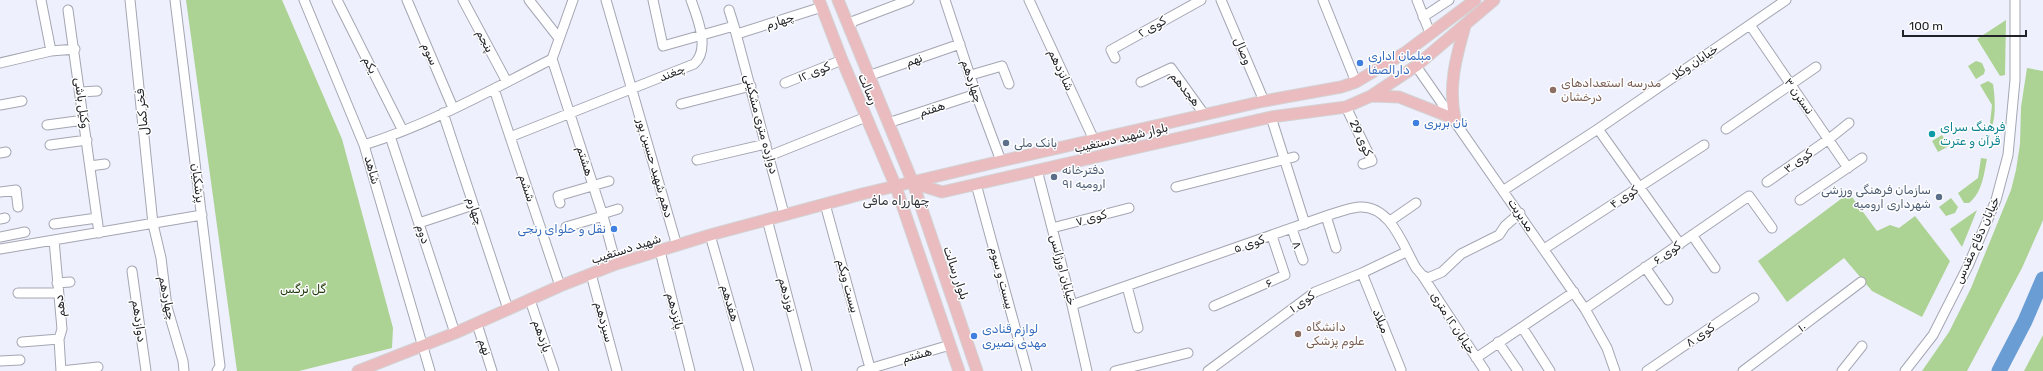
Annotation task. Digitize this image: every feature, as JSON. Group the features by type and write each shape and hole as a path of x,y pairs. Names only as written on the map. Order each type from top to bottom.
{"main road":[{"name":"رسالت","path":"838,0 913,183"},
{"name":"بلوار شهید دستغیب","path":"913,183 1204,114 1341,87 1356,82 1406,52 1475,0"},
{"name":"بلوار شهید دستغیب","path":"913,183 942,192 1272,117 1346,106 1371,96 1416,66 1494,0"},
{"name":"رسالت","path":"821,4 842,60 896,187"},
{"path":"1455,119 1452,103 1453,78 1457,53 1466,25"},
{"path":"832,34 849,26"},
{"path":"1406,52 1416,66"},
{"path":"1371,96 1399,98 1455,119"},
{"path":"1264,101 1272,117"},
{"name":"شهید دستغیب","path":"358,371 378,368 423,346 477,324 560,286 616,264 784,214 913,183"},
{"name":"بلوار رسالت","path":"913,183 976,371"},
{"path":"896,187 959,371"}],"street":[{"path":"41,0 51,51"},
{"name":"فخر کمال","path":"130,0 153,224"},
{"name":"پزشکیان","path":"175,0 221,369"},
{"name":"یکم","path":"337,0 403,131"},
{"name":"سوم","path":"407,0 453,108"},
{"name":"پنجم","path":"463,0 507,82"},
{"path":"364,145 403,131 443,113 552,59 558,37 573,0"},
{"name":"دهم شهید حسین پور","path":"606,0 677,246"},
{"name":"چهارم","path":"653,0 664,46 703,35 735,30 821,4"},
{"path":"691,0 703,35"},
{"path":"849,26 854,21 909,0"},
{"name":"چهاردهم","path":"945,0 971,75 976,94 1001,161"},
{"name":"شانزدهم","path":"1029,0 1094,140"},
{"name":"کوی ۲","path":"1115,58 1111,50 1201,0"},
{"name":"وصال","path":"1221,0 1264,101"},
{"path":"1323,0 1356,82"},
{"path":"1417,0 1430,33"},
{"path":"1423,17 1449,0"},
{"name":"خیابان وکلا","path":"1504,190 1598,129 1786,0"},
{"name":"خیابان دفاع مقدس","path":"1905,371 1932,335 1968,266 1996,200 2008,155 2015,80 2015,0"},
{"name":"شاهد","path":"307,1 364,145 423,346"},
{"path":"530,1 558,37"},
{"name":"وکیل باشی","path":"68,10 75,49 99,233"},
{"name":"دوازده متری مشکینی","path":"729,10 751,86 784,214"},
{"name":"نسترن ۳","path":"1750,25 1848,168"},
{"name":"چغند","path":"632,89 694,64 698,60 703,35"},
{"name":"نهم","path":"868,76 960,44"},
{"path":"0,63 51,51 75,49"},
{"name":"هشتم","path":"552,59 593,186 616,264"},
{"name":"کوی ۱۲","path":"785,83 842,60"},
{"path":"971,75 1002,66 1009,84"},
{"name":"مدیریت","path":"1416,66 1455,119 1574,292 1607,348 1615,371"},
{"path":"1726,129 1816,67"},
{"name":"هجدهم","path":"1141,82 1171,68 1204,114"},
{"path":"681,104 751,86"},
{"name":"ششم","path":"494,89 560,286"},
{"path":"510,138 569,113 632,89"},
{"path":"80,92 97,91"},
{"name":"هفتم","path":"888,123 976,94"},
{"path":"0,105 22,101"},
{"name":"کوی 29","path":"1346,106 1372,161 1363,164"},
{"name":"چهارم","path":"443,113 508,309"},
{"path":"769,156 866,117"},
{"path":"1272,117 1284,160 1305,224"},
{"path":"47,125 84,120"},
{"path":"1829,139 1848,123"},
{"path":"1598,129 1680,244"},
{"name":"دوم","path":"390,136 455,333"},
{"name":"کوی ۳","path":"1767,182 1829,139"},
{"path":"50,145 87,140"},
{"path":"697,160 766,144"},
{"name":"کوی ۴","path":"1544,249 1704,145"},
{"path":"1176,187 1294,157"},
{"path":"1800,200 1862,158"},
{"path":"90,166 105,164"},
{"name":"خیابان اورژانس","path":"1037,170 1072,305 1087,371"},
{"path":"560,203 558,196 609,181"},
{"name":"بیست و سوم","path":"976,184 1027,371"},
{"path":"0,192 16,190 18,208"},
{"name":"کوی ۶","path":"1585,309 1749,196 1772,228"},
{"path":"1406,252 1390,221 1416,203"},
{"name":"بیست ویکم","path":"825,204 872,369"},
{"path":"419,223 473,205"},
{"name":"کوی ۵","path":"1072,305 1326,216 1360,207 1377,212 1390,221"},
{"name":"کوی ۷","path":"1052,228 1129,208"},
{"path":"566,227 618,209"},
{"path":"1422,275 1428,278 1442,272 1461,254 1498,235 1505,226 1520,213"},
{"path":"0,249 202,215"},
{"path":"1326,216 1336,248"},
{"path":"54,224 97,218"},
{"name":"نوزدهم","path":"767,219 807,371"},
{"name":"چهاردهم","path":"153,224 160,258 167,307 183,361 184,371"},
{"name":"۸","path":"1292,229 1303,260"},
{"path":"0,236 25,232"},
{"name":"هفدهم","path":"710,235 749,371"},
{"path":"1692,235 1715,268"},
{"name":"۶","path":"1214,306 1285,276 1272,236"},
{"name":"دهم","path":"54,240 58,269 57,288 62,329 60,339 61,371"},
{"name":"پانزدهم","path":"660,251 690,371"},
{"name":"خیابان ۱۲ متری","path":"1406,252 1485,371"},
{"name":"کوی ۱","path":"1208,371 1315,292 1362,273 1406,252"},
{"path":"1645,268 1668,300"},
{"name":"دوازدهم","path":"132,271 146,371"},
{"name":"میلاد","path":"1362,273 1401,370"},
{"name":"سیزدهم","path":"591,274 617,371"},
{"path":"18,293 57,288 70,282"},
{"name":"۱۰","path":"1743,371 1861,282"},
{"path":"1127,286 1138,328"},
{"path":"1476,358 1574,292"},
{"name":"کوی ۸","path":"1647,371 1754,298"},
{"name":"یازدهم","path":"530,300 554,371"},
{"name":"نهم","path":"477,324 492,371"},
{"path":"1522,327 1550,371"},
{"path":"22,342 60,339"},
{"path":"1498,342 1518,371"},
{"name":"هشتم","path":"872,369 950,345"},
{"path":"423,346 430,371"},
{"path":"1842,371 1862,346"},
{"path":"1115,371 1188,353"},
{"path":"4,371 1,361 20,360"},
{"path":"61,371 98,368"}],"green space":[{"name":"گل نرگس","path":"186,0 282,0 342,139 393,328 392,348 299,371 237,371"},
{"path":"2006,20 2005,75 2000,76 1977,39"},
{"path":"1976,61 1982,63 1985,70 1984,74 1976,79 1968,66"},
{"path":"2027,68 2043,71 2043,220 2022,268 1967,371 1922,371 1949,332 1971,288 2011,190 2020,144 2021,107"},
{"path":"1988,81 1993,84 1995,102 1992,127 1989,132 1992,105 1980,85"},
{"path":"1942,135 1949,146 1938,152 1932,141"},
{"path":"1981,158 1987,159 1980,189 1969,203 1964,203 1958,193 1978,178"},
{"path":"1849,193 1877,231 1890,225 1899,228 1915,216 1950,261 1922,317 1872,291 1844,258 1787,302 1758,261"},
{"path":"1951,198 1958,207 1955,213 1946,216 1939,207"},
{"path":"1977,210 1962,247 1950,229"},
{"path":"2043,335 2043,371 2024,371"}],"waterway":[{"path":"1999,371 2025,321 2043,279"}],"place":[{"name":"مبلمان اداری دارالصفا","path":"1360,63"},
{"name":"مدرسه استعدادهای درخشان","path":"1553,90"},
{"name":"نان بربری","path":"1416,123"},
{"name":"فرهنگ سرای قرآن و عترت","path":"1932,134"},
{"name":"بانک ملی","path":"1006,143"},
{"name":"دفترخانه ۹۱ ارومیه","path":"1054,177"},
{"name":"سازمان فرهنگی ورزشی شهرداری ارومیه","path":"1939,197"},
{"name":"نقل و حلوای رنجی","path":"614,229"},
{"name":"دانشگاه علوم پزشکی","path":"1298,334"},
{"name":"لوازم قنادی مهدی نصیری","path":"974,336"}],"district":[{"name":"چهارراه مافی","path":"896,200"}]}
